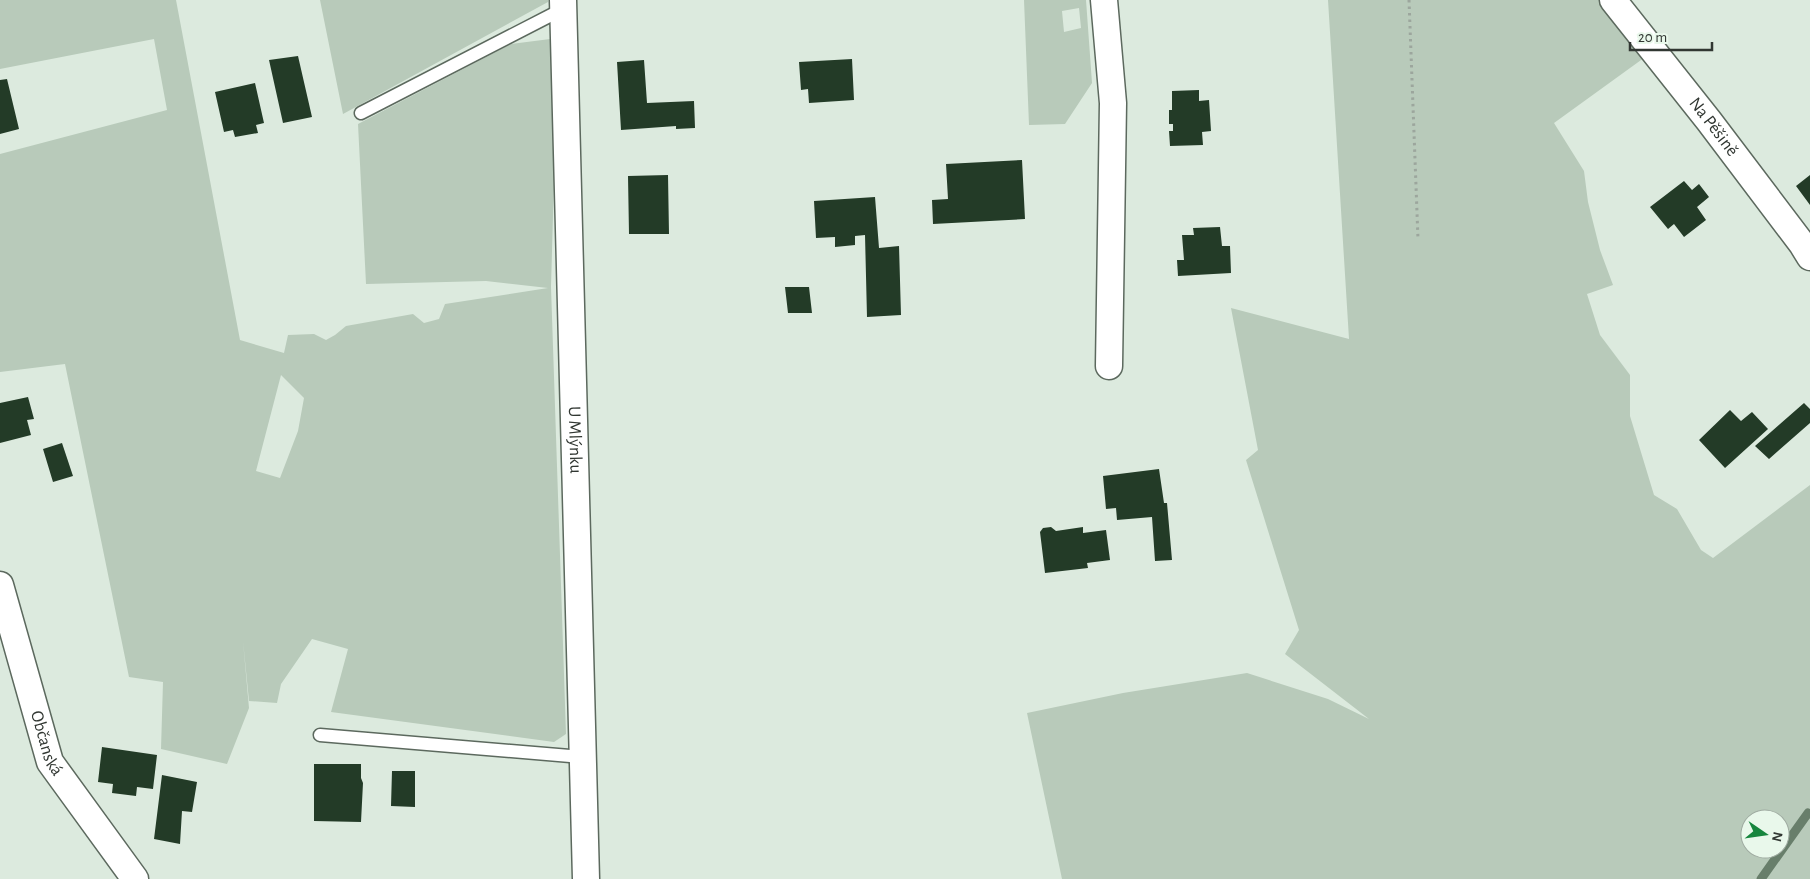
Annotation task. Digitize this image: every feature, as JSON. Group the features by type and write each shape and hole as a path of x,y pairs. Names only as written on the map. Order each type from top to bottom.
{"street":[{"path":"1104,0 1113,103 1109,366"},
{"name":"Na Pěšině","path":"1613,0 1709,121 1810,257"},
{"name":"U Mlýnku","path":"563,5 586,879"},
{"name":"Občanská","path":"0,585 50,762 135,879"}],"lane":[{"path":"361,113 563,5"},
{"path":"320,735 582,757"}],"path":[{"path":"1409,0 1418,239"}],"green space":[{"path":"0,0 176,0 240,340 284,353 288,335 314,334 326,340 346,326 413,314 424,323 439,319 445,304 548,288 486,281 366,284 358,124 511,44 558,38 551,287 566,734 554,742 331,712 348,649 312,639 281,684 277,703 249,701 243,641 249,708 227,764 161,749 163,682 129,677 65,364 0,372 0,154 167,110 154,39 0,69","holes":["281,375 304,398 298,431 280,478 256,471"]},
{"path":"320,0 548,0 548,2 343,114"},
{"path":"1024,0 1086,0 1092,83 1065,124 1029,125","holes":["1079,8 1081,28 1064,32 1062,11"]},
{"path":"1328,0 1601,0 1648,55 1554,123 1584,171 1588,202 1600,250 1613,285 1587,294 1600,335 1630,375 1630,416 1654,495 1677,509 1701,550 1713,558 1810,485 1810,879 1062,879 1027,713 1123,693 1247,673 1328,699 1369,719 1285,654 1299,630 1246,460 1258,450 1231,308 1349,339"}],"building":[{"path":"298,56 312,117 283,123 269,60"},
{"path":"852,59 854,100 809,103 808,89 801,90 799,62"},
{"path":"644,60 647,103 694,101 695,128 676,129 676,126 621,130 617,62"},
{"path":"7,79 19,129 0,134 0,80"},
{"path":"255,83 264,123 256,125 258,133 235,137 233,130 224,132 215,92"},
{"path":"1199,90 1199,101 1209,100 1211,131 1202,132 1203,145 1170,146 1169,131 1173,131 1173,124 1169,124 1169,110 1172,110 1172,91"},
{"path":"1022,160 1025,219 933,224 932,200 948,199 946,164"},
{"path":"668,175 669,234 629,234 628,176"},
{"path":"1810,175 1810,205 1796,186"},
{"path":"1684,181 1692,190 1699,184 1709,197 1697,207 1706,220 1684,237 1674,224 1668,229 1650,207"},
{"path":"875,197 879,248 899,246 901,315 867,317 865,235 855,236 855,245 835,247 835,237 816,238 814,201"},
{"path":"1220,227 1222,246 1230,246 1231,273 1178,276 1177,260 1184,260 1182,235 1194,235 1193,228"},
{"path":"785,287 809,287 812,313 788,313"},
{"path":"28,397 34,419 27,420 31,435 0,443 0,403"},
{"path":"1804,403 1810,409 1810,423 1769,459 1755,446"},
{"path":"1730,410 1741,421 1752,412 1768,429 1725,468 1699,440"},
{"path":"62,443 73,476 53,482 43,449"},
{"path":"1159,469 1164,503 1167,503 1172,560 1155,561 1152,517 1117,520 1116,508 1106,509 1103,476"},
{"path":"1051,527 1056,531 1083,527 1083,533 1106,530 1110,560 1087,563 1088,568 1045,573 1040,532 1043,528"},
{"path":"102,747 157,755 153,789 137,787 136,796 112,793 113,784 98,782"},
{"path":"314,764 361,764 363,783 361,822 314,821"},
{"path":"392,771 415,771 415,807 391,806"},
{"path":"162,775 197,782 192,812 182,811 180,844 154,839"}],"waterway":[{"path":"1761,879 1808,813 1810,814"}]}
